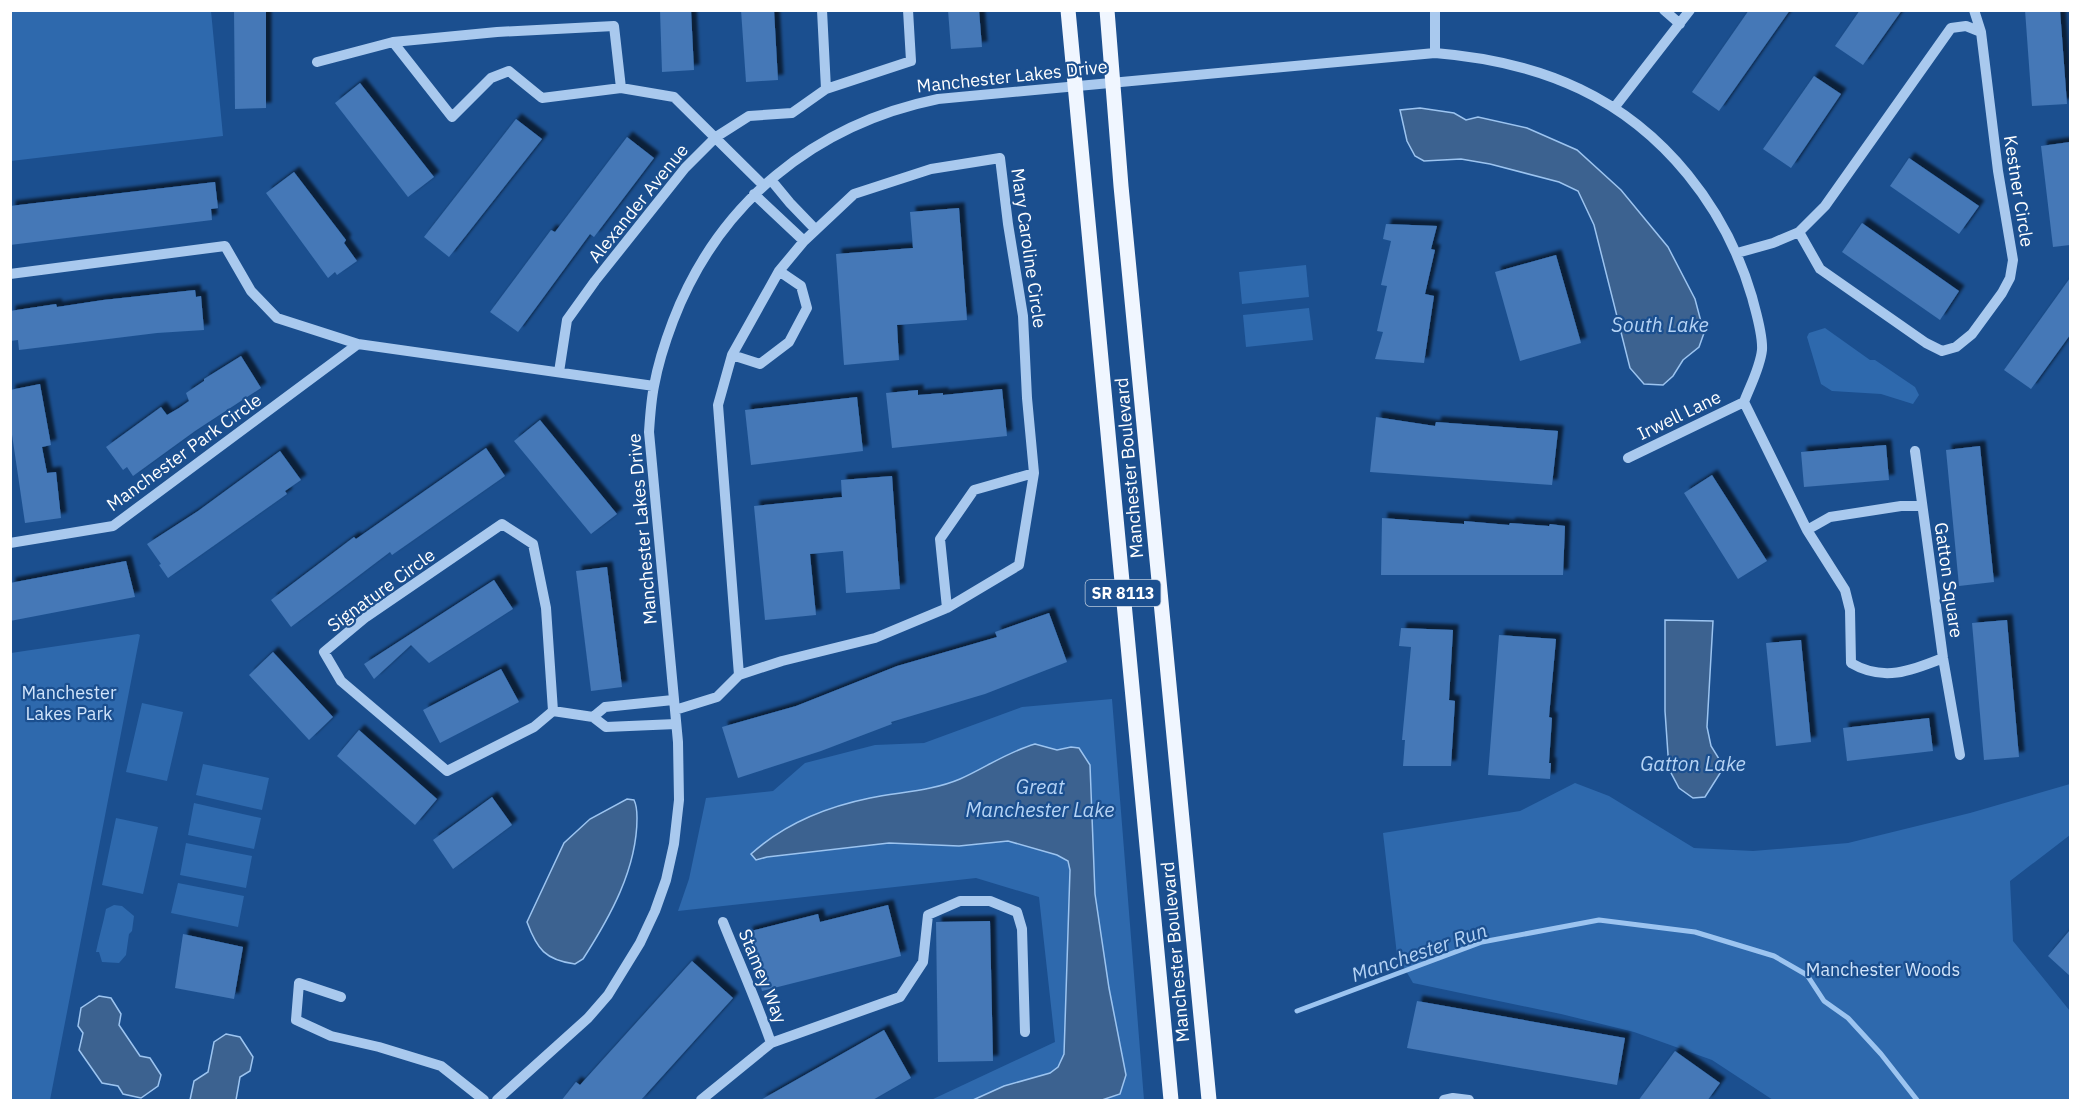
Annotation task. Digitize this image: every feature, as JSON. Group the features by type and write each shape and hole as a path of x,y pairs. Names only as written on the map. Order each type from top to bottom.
{"main road":[{"name":"Manchester Boulevard","path":"1068,10 1171,1101"},
{"name":"Manchester Boulevard","path":"1107,10 1209,1101"}],"street":[{"path":"822,10 826,89"},
{"name":"Alexander Avenue","path":"559,372 567,320 685,168 716,137 749,116 792,113 826,89 911,61 908,10"},
{"path":"1435,10 1435,53"},
{"path":"1664,10 1680,24"},
{"path":"1614,108 1690,10"},
{"name":"Kestner Circle","path":"1798,232 1820,269 1926,343 1942,351 1956,347 1972,334 2002,293 2010,278 2013,260 1998,171 1981,32 1974,10"},
{"path":"317,62 393,42 497,32 614,26 621,88"},
{"path":"1737,253 1773,243 1798,232 1824,206 1951,28 1966,27 1981,32"},
{"path":"393,42 452,117 491,78 509,71 542,98 621,88 674,97 790,203 816,230"},
{"name":"Manchester Lakes Drive","path":"498,1101 588,1018 608,995 640,943 662,890 674,844 679,800 678,742 649,432 654,386 667,338 681,300 700,263 722,230 767,182 796,157 823,140 878,114 909,104 1075,85 1435,53 1510,64 1542,73 1581,89 1614,108 1658,142 1689,175 1705,197 1737,253 1757,315 1762,350 1744,402"},
{"name":"Mary Caroline Circle","path":"674,705 717,697 739,675 782,661 875,638 947,608 1019,565 1034,472 1023,316 1000,158 931,169 854,194 804,241 779,271 732,355 718,405 739,675"},
{"path":"754,194 804,241"},
{"path":"10,274 225,246 251,291 277,318 358,344 654,386"},
{"path":"732,355 760,364 789,342 807,308 801,286 779,271"},
{"name":"Manchester Park Circle","path":"10,543 112,526 358,344"},
{"name":"Irwell Lane","path":"1628,458 1744,402"},
{"name":"Gatton Square","path":"1744,402 1807,530 1845,590 1850,610 1851,663 1865,671 1888,674 1920,667 1943,658"},
{"name":"Gatton Square","path":"1915,451 1943,658 1960,755"},
{"path":"947,608 940,539 974,490 1034,472"},
{"name":"Gatton Square","path":"1807,530 1830,518 1901,506 1922,506"},
{"name":"Signature Circle","path":"502,524 533,544 546,608 553,711 534,727 447,771 341,681 324,652 366,617 502,524"},
{"path":"593,717 605,707 674,705"},
{"path":"553,711 593,717 606,727 676,724"},
{"path":"701,1101 771,1043 900,997 923,962 928,915 960,900 990,901 1017,912 1022,929 1025,1032"},
{"name":"Stamey Way","path":"723,922 738,962 754,995 771,1043"},
{"path":"341,997 299,983 296,1020 330,1036 379,1047 441,1066 484,1101"},
{"path":"1444,1101 1453,1098 1469,1101"}],"green space":[{"path":"10,11 211,11 223,136 11,161"},
{"path":"1306,265 1309,297 1242,304 1239,272"},
{"path":"1309,308 1313,340 1246,347 1243,315"},
{"path":"1825,328 1870,360 1875,360 1915,387 1919,395 1913,404 1881,394 1832,391 1821,384 1807,337 1809,333"},
{"name":"Manchester Lakes Park","path":"140,635 50,1100 11,1100 11,653"},
{"path":"1112,699 1144,1100 931,1100 1055,1042 1039,897 976,878 678,911 689,879 706,798 773,791 805,763 875,745 924,743 1022,707"},
{"path":"142,703 183,712 167,781 126,772"},
{"path":"203,764 269,778 262,810 196,795"},
{"name":"Manchester Woods","path":"1575,783 1609,796 1694,848 1753,851 1848,843 1970,813 2070,784 2070,835 2010,881 2013,941 2070,1011 2070,1100 1773,1100 1712,1060 1634,1032 1413,983 1397,955 1383,833 1520,811"},
{"path":"194,803 261,818 254,849 188,835"},
{"path":"116,818 158,827 143,894 102,885"},
{"path":"186,843 252,856 246,888 180,875"},
{"path":"178,883 244,896 238,927 171,913"},
{"path":"114,905 122,906 134,916 132,931 129,934 126,955 119,963 102,962 99,952 96,952 106,909"}],"water":[{"name":"South Lake","path":"1420,108 1454,113 1466,120 1478,117 1527,128 1577,150 1621,190 1668,247 1695,299 1704,333 1699,347 1683,360 1673,376 1663,385 1644,384 1630,368 1594,225 1578,191 1559,182 1490,164 1461,159 1424,161 1415,156 1407,141 1400,110"},
{"name":"Gatton Lake","path":"1665,620 1713,621 1707,727 1711,746 1724,767 1705,797 1693,798 1679,788 1669,769 1665,711"},
{"name":"Great Manchester Lake","path":"1035,744 1057,750 1079,748 1090,765 1095,894 1109,988 1126,1075 1120,1094 1102,1100 973,1100 1004,1086 1050,1073 1058,1067 1064,1054 1070,870 1068,861 1057,855 1008,841 959,846 889,843 756,860 751,854 777,834 806,818 837,806 949,783 1015,751"},
{"path":"627,799 634,800 636,806 636,837 620,892 583,959 575,964 556,960 539,946 527,922 564,843 590,819"},
{"path":"99,996 111,998 121,1014 119,1025 140,1056 150,1058 161,1075 158,1086 141,1098 123,1094 118,1086 102,1083 79,1050 83,1033 78,1026 81,1008"},
{"path":"226,1034 240,1037 253,1057 250,1071 240,1077 236,1100 190,1100 194,1081 208,1072 214,1042"}],"building":[{"path":"234,10 266,10 266,108 235,109"},
{"path":"660,10 691,10 694,70 662,72"},
{"path":"741,10 774,10 778,80 746,82"},
{"path":"948,10 979,10 982,47 951,49"},
{"path":"1749,10 1790,10 1719,111 1692,92"},
{"path":"1860,10 1902,10 1863,65 1835,46"},
{"path":"2025,10 2060,10 2067,104 2032,106"},
{"path":"1814,76 1841,94 1791,168 1763,149"},
{"path":"360,83 434,177 408,197 335,103"},
{"path":"516,119 542,139 449,257 424,237"},
{"path":"627,137 654,158 594,237 590,234 518,332 490,312 551,230 555,232"},
{"path":"2070,142 2070,245 2053,247 2041,146"},
{"path":"1909,158 1979,206 1959,234 1890,186"},
{"path":"294,172 346,240 344,243 357,261 337,275 335,272 328,278 266,193"},
{"path":"215,182 218,208 211,209 212,220 10,245 10,206"},
{"path":"959,208 967,320 897,325 899,360 844,365 836,254 913,248 910,212"},
{"path":"1862,223 1959,291 1940,320 1842,252"},
{"path":"1386,224 1437,226 1431,249 1435,250 1425,294 1434,296 1424,363 1375,359 1383,332 1377,331 1387,286 1381,285 1391,241 1383,239"},
{"path":"1556,255 1581,343 1520,361 1495,272"},
{"path":"2070,278 2070,335 2031,389 2004,370"},
{"path":"195,290 196,297 201,296 204,330 157,333 19,350 18,340 10,341 10,311"},
{"path":"241,356 261,388 195,431 133,476 127,467 123,470 106,447 161,407 167,415 179,408 189,401 186,393"},
{"path":"40,384 51,445 42,447 47,473 56,472 61,518 25,523 10,421 10,390"},
{"path":"1002,389 1007,436 892,448 886,393 918,390 918,395 943,393 943,395"},
{"path":"857,397 863,451 751,465 745,410"},
{"path":"1376,417 1435,426 1436,422 1558,431 1552,485 1370,472"},
{"path":"540,420 617,514 591,534 514,441"},
{"path":"1886,445 1889,480 1804,487 1801,452"},
{"path":"1980,446 1994,582 1959,586 1946,450"},
{"path":"486,448 505,476 392,555 390,552 291,627 271,600 354,537 356,539"},
{"path":"280,451 301,480 285,491 287,494 168,578 147,544 198,511"},
{"path":"1712,475 1767,561 1738,579 1684,493"},
{"path":"892,476 900,589 846,593 843,551 810,554 816,615 765,620 754,506 842,497 841,480"},
{"path":"1382,518 1464,524 1464,521 1565,526 1563,575 1381,575"},
{"path":"126,561 135,597 10,621 10,583"},
{"path":"607,567 622,687 591,691 576,571"},
{"path":"494,580 513,609 429,663 411,645 374,679 364,664"},
{"path":"1049,613 1067,662 985,694 891,722 892,724 821,751 738,778 722,727 796,706 897,666 997,637 995,632"},
{"path":"2007,620 2019,757 1984,760 1972,623"},
{"path":"1401,628 1453,630 1449,700 1455,701 1451,766 1403,766 1405,740 1402,740 1411,647 1399,646"},
{"path":"1499,635 1556,639 1549,717 1552,718 1550,779 1488,775"},
{"path":"1801,640 1811,742 1776,746 1766,643"},
{"path":"273,652 333,717 309,740 249,675"},
{"path":"501,669 519,702 440,743 423,710"},
{"path":"1929,718 1933,751 1847,761 1843,728"},
{"path":"359,730 437,799 415,825 337,756"},
{"path":"492,797 512,825 453,869 433,840"},
{"path":"888,905 901,956 762,991 747,932 818,914 820,922"},
{"path":"990,921 993,1061 938,1062 936,922"},
{"path":"2070,930 2070,976 2048,956"},
{"path":"183,934 243,947 234,999 175,988"},
{"path":"692,961 733,998 640,1101 561,1101 576,1082 580,1085"},
{"path":"1417,1001 1625,1038 1617,1085 1407,1048"},
{"path":"884,1030 911,1078 871,1101 759,1101"},
{"path":"1675,1051 1720,1083 1707,1101 1638,1101"}],"waterway":[{"name":"Manchester Run","path":"1297,1011 1482,942 1599,920 1695,932 1774,956 1807,975 1824,1001 1848,1018 1881,1054 1917,1100"}]}
